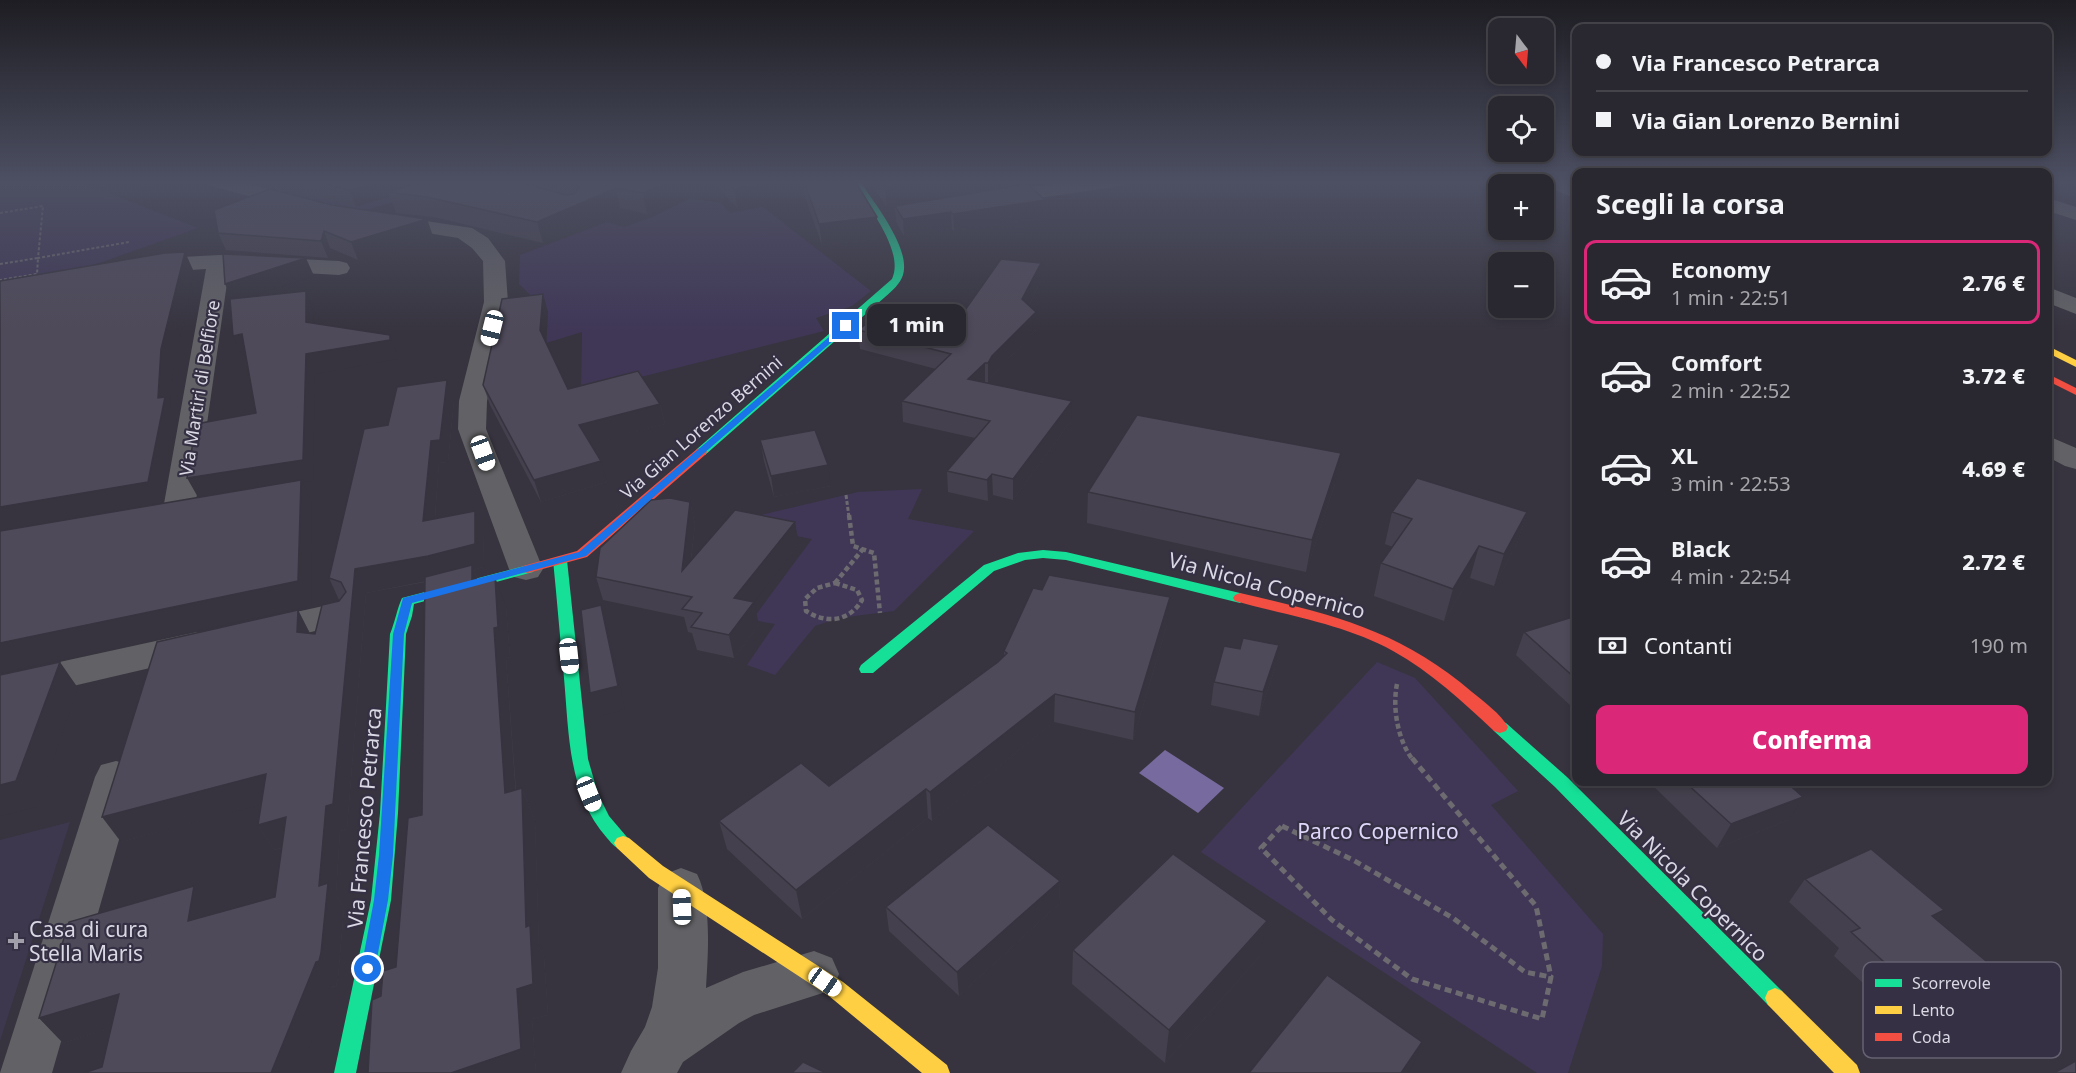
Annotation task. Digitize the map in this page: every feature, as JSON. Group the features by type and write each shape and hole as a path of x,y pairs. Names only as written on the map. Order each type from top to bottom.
{"main road":[{"name":"Via Gian Lorenzo Bernini","path":"407,601 582,554 893,284 900,271 899,260 886,231"},
{"path":"2052,352 2076,364"},
{"path":"2052,378 2076,392"},
{"name":"Via Nicola Copernico","path":"867,669 989,568 1023,556 1043,554 1066,556 1305,613 1358,630 1394,645 1448,680 1561,782 1849,1073"},
{"path":"560,560 580,759 594,808 615,836 656,872 814,974 879,1023 939,1073"},
{"name":"Via Francesco Petrarca","path":"345,1073 381,900 389,813 398,634 407,601"}],"street":[{"path":"453,231 464,233 480,243 492,256 496,271 496,302 473,401 472,429 526,569"},
{"path":"123,269 165,264 219,262 339,268"},
{"name":"Via Martiri di Belfiore","path":"178,515 219,262"},
{"path":"2052,296 2076,307"},
{"path":"2052,447 2076,460"},
{"path":"145,520 214,509"},
{"path":"0,689 337,615"},
{"path":"25,1073 154,655"},
{"path":"656,1059 680,998 684,962 681,888"},
{"path":"656,1059 721,1006 744,995 814,974"}],"path":[{"path":"0,280 37,274 41,231"},
{"path":"0,264 138,240"},
{"path":"846,495 854,546 874,553 880,614 916,628"},
{"path":"835,583 857,590 862,600 859,606 848,616 829,620 812,616 806,611 805,599 817,588 835,583 863,549"},
{"path":"1400,672 1395,691 1397,719 1406,751 1536,906 1551,977 1542,1019 1412,978 1332,920 1261,848 1282,826 1353,860 1453,918 1525,972 1551,977"}],"shaded area":[{"path":"1165,750 1224,788 1198,813 1139,773"},
{"name":"Casa di cura Stella Maris","path":"70,822 0,1041 0,840"}],"green space":[{"path":"0,231 189,231 88,267 0,283"},
{"path":"583,231 794,231 871,291 852,306 816,318 824,331 581,392 582,332 546,343 548,312 519,284 520,255"},
{"path":"922,489 908,519 974,531 894,611 839,618 815,626 775,675 747,665 775,624 752,620 812,539 727,523 858,492"},
{"name":"Parco Copernico","path":"1377,662 1415,678 1518,791 1491,805 1603,934 1602,966 1568,1073 1537,1073 1201,852"}],"building":[{"path":"218,231 324,231 321,241 218,233"},
{"path":"324,231 387,231 351,242"},
{"path":"185,252 161,349 158,398 165,397 148,482 0,507 0,281 165,253"},
{"path":"223,254 306,258 225,284"},
{"path":"1001,259 1041,263 1022,299 1036,312 992,356 988,363 985,363 968,379 1072,401 1013,479 992,474 987,480 947,471 990,421 902,401 951,354 858,330 890,307 956,323"},
{"path":"306,291 306,322 390,335 390,340 306,354 303,460 187,478 196,424 256,413 242,334 233,336 230,299"},
{"path":"543,294 540,330 568,389 638,371 660,404 579,425 601,461 534,480 483,385 502,299"},
{"path":"447,380 440,440 431,441 423,521 475,511 475,544 428,556 355,569 333,804 326,806 319,886 328,883 321,953 271,1073 84,1073 102,1067 119,994 39,1018 69,922 194,886 188,921 275,897 286,817 258,825 266,774 102,817 157,642 298,610 297,632 315,634 322,605 339,601 346,592 341,582 329,578 364,429 388,425 397,387"},
{"path":"1137,415 1341,453 1312,540 1088,492"},
{"path":"815,430 828,465 771,476 760,440"},
{"path":"1417,478 1527,512 1504,554 1479,546 1453,589 1381,563 1412,519 1392,512"},
{"path":"301,480 298,581 0,643 0,531"},
{"path":"670,498 690,502 682,571 735,510 795,522 734,598 754,602 729,635 691,627 702,613 682,609 692,597 596,577 600,548 651,500"},
{"path":"472,565 472,582 495,577 498,627 494,628 505,793 522,788 526,927 530,925 533,984 517,989 521,1049 451,1073 368,1073 372,1000 381,996 383,971 396,967 408,818 422,815 425,577"},
{"path":"1049,575 1170,597 1135,712 1055,694 930,792 926,789 796,890 719,821 801,763 829,786 998,662 1007,653 1004,651 1033,588 1042,590"},
{"path":"601,605 618,686 590,693 581,610"},
{"path":"1572,617 1572,675 1524,632"},
{"path":"1243,638 1279,645 1263,692 1214,682 1224,646 1240,649"},
{"path":"60,662 16,781 0,785 0,675"},
{"path":"1689,786 1791,786 1803,797 1731,824"},
{"path":"988,825 1060,881 957,972 886,907"},
{"path":"1871,849 1944,910 1932,916 1987,962 1884,962 1851,932 1860,928 1805,879"},
{"path":"1173,854 1267,921 1169,1030 1073,950"},
{"path":"1327,975 1422,1042 1401,1073 1249,1073"},
{"path":"2076,1061 2076,1073 2054,1073"},
{"path":"803,1062 826,1073 792,1073"}],"traffic: fast":[{"path":"701,452 892,285 899,273 900,263 888,231"},
{"path":"867,669 989,568 1023,556 1043,554 1066,556 1240,598"},
{"path":"560,560 580,759 589,794 603,821 623,843"},
{"path":"345,1073 381,900 389,813 398,634 405,616 407,601 528,569"},
{"path":"1500,727 1561,782 1775,998"}],"traffic: slow":[{"path":"2052,351 2076,364"},
{"path":"623,843 656,872 836,989 939,1073"},
{"path":"1775,998 1849,1073"}],"traffic: jam":[{"path":"2052,379 2076,392"},
{"path":"528,569 582,554 701,452"},
{"path":"1240,598 1355,628 1398,647 1440,674 1500,727"}],"place":[{"name":"Casa di cura Stella Maris","path":"16,941"}],"route":[{"path":"368,969 381,900 386,855 398,634 405,616 407,601 582,554 846,326"}]}
